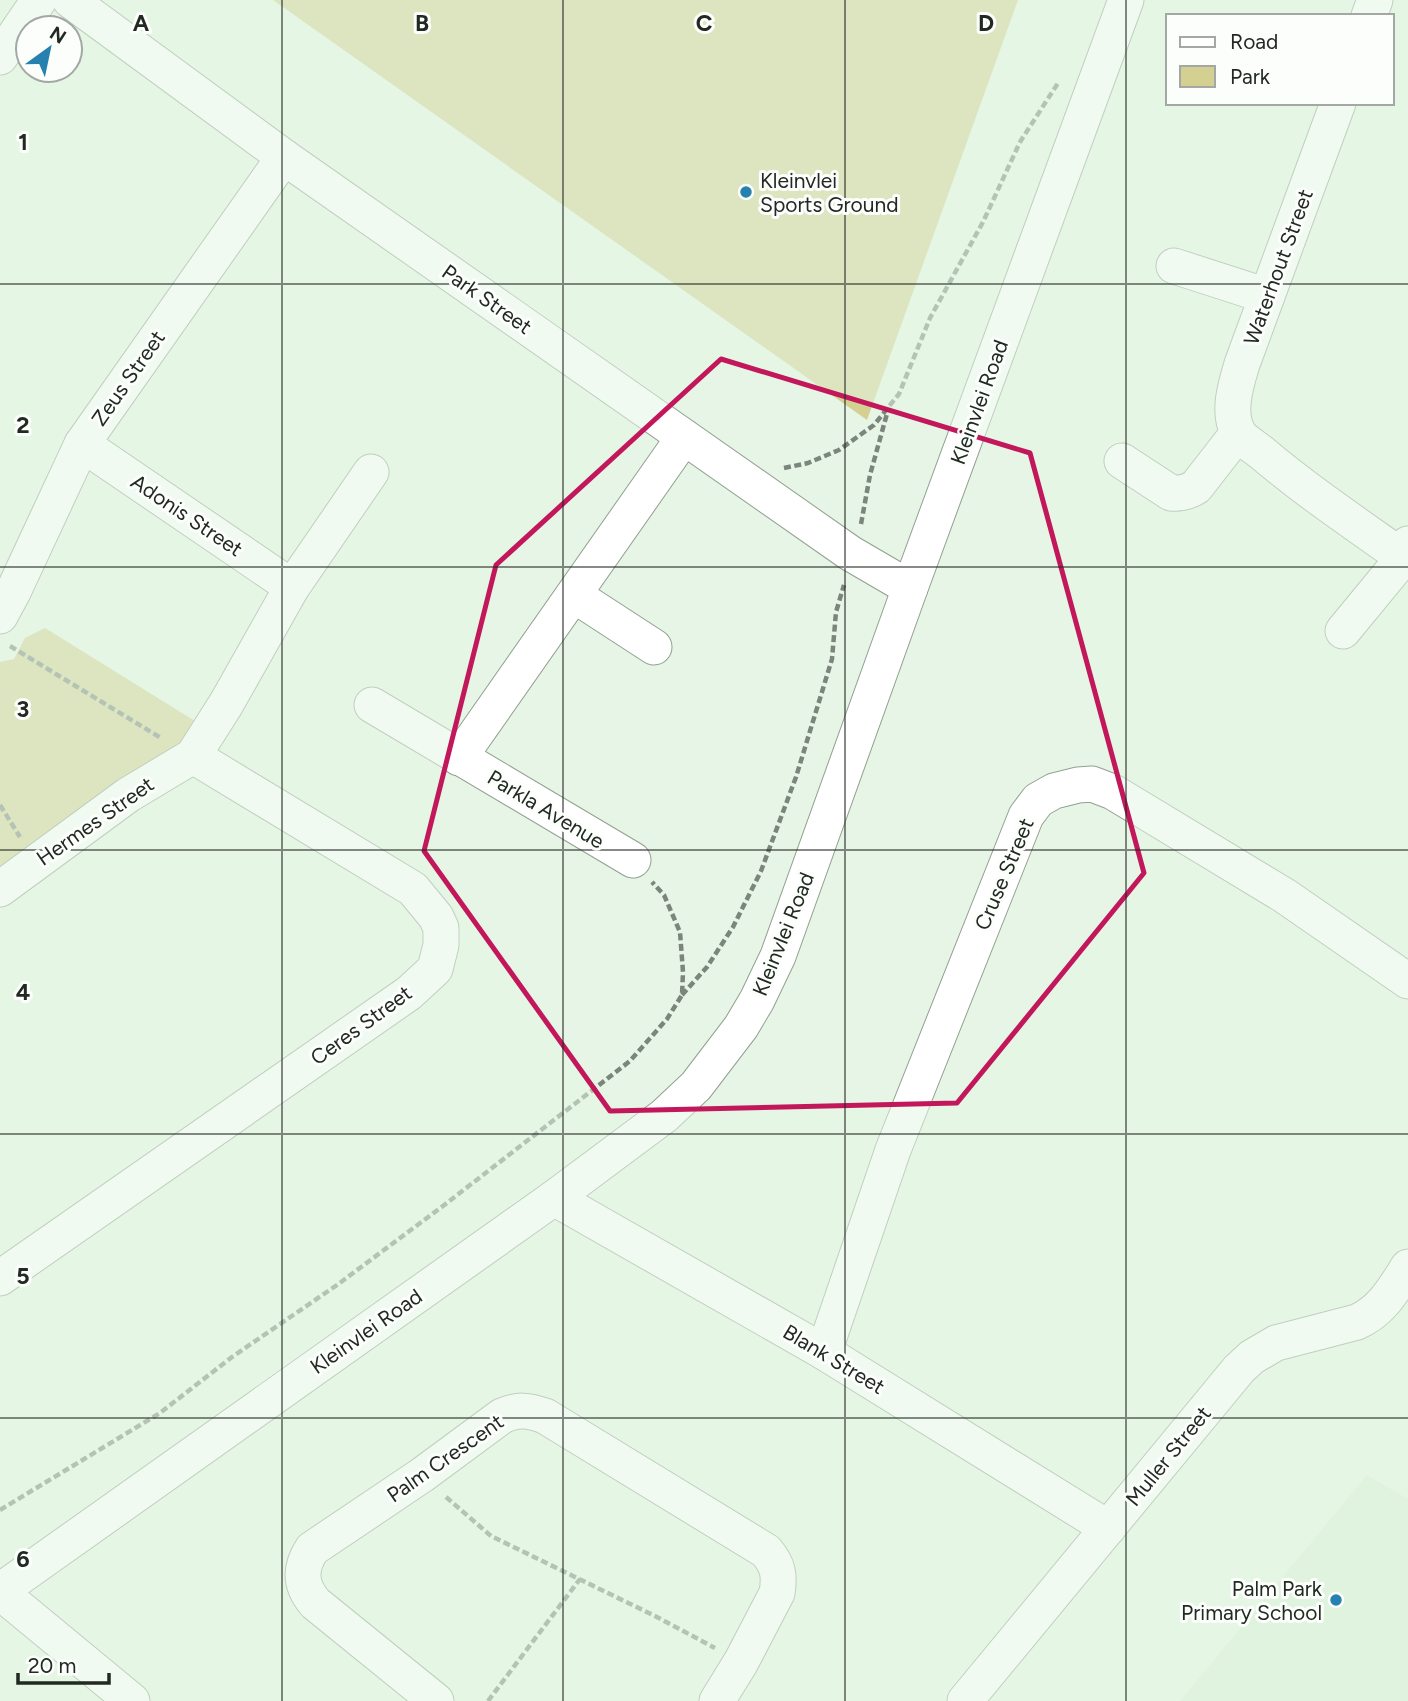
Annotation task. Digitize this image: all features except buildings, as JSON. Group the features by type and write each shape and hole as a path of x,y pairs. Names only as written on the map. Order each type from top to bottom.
{"street":[{"path":"0,57 39,0"},
{"name":"Park Street","path":"70,0 284,157 850,553 910,588"},
{"name":"Kleinvlei Road","path":"0,1591 554,1198 664,1116 696,1086 741,1027 778,956 1126,0"},
{"name":"Waterhout Street","path":"1238,433 1234,415 1236,385 1327,106"},
{"name":"Zeus Street","path":"0,616 82,444 284,157"},
{"path":"1174,266 1267,296"},
{"path":"1122,461 1171,493 1179,494 1196,487 1238,433 1292,479 1406,554 1343,631"},
{"path":"459,758 684,437"},
{"name":"Adonis Street","path":"82,444 292,587"},
{"path":"193,756 226,704 292,587 370,472"},
{"path":"574,595 654,647"},
{"name":"Parkla Avenue","path":"372,705 633,860"},
{"name":"Hermes Street","path":"0,889 128,795 193,756"},
{"name":"Ceres Street","path":"0,1279 409,993 435,969 441,945 441,928 436,917 413,889 193,756"},
{"name":"Cruse Street","path":"824,1352 893,1150 1026,816 1038,800 1055,791 1078,785 1092,784 1113,792 1285,896 1408,981"},
{"name":"Blank Street","path":"554,1198 824,1352 1108,1528"},
{"name":"Muller Street","path":"965,1701 1239,1369 1252,1357 1276,1343 1369,1317 1389,1297 1408,1267"},
{"name":"Palm Crescent","path":"436,1701 315,1603 304,1584 303,1565 312,1549 422,1475 502,1416 513,1411 545,1416 766,1551 774,1560 779,1581 777,1593 717,1701"},
{"path":"0,1591 132,1701"}],"path":[{"path":"734,472 779,469 808,463 839,450 874,425 899,394 930,318 983,222 1020,142 1062,74"},
{"path":"861,527 870,475 889,406"},
{"path":"0,1510 160,1413 232,1357 337,1285 443,1206 630,1061 707,967 761,871 796,776 832,659 836,612 845,582"},
{"path":"0,640 193,756"},
{"path":"633,860 664,895 680,932 682,996"},
{"path":"422,1475 491,1536 655,1616 741,1662"},
{"path":"488,1701 580,1579"}],"highlighted area":[{"path":"721,359 1030,453 1144,873 957,1103 610,1111 424,851 496,565"}],"shaded area":[{"name":"Palm Park Primary School","path":"1367,1475 1408,1499 1408,1701 1180,1701"}],"green space":[{"name":"Kleinvlei Sports Ground","path":"273,0 1018,0 867,420"},
{"path":"45,628 203,726 197,733 0,873 0,662 14,659 25,638"}],"place":[{"name":"Kleinvlei Sports Ground","path":"746,192"},
{"name":"Palm Park Primary School","path":"1336,1600"}]}
